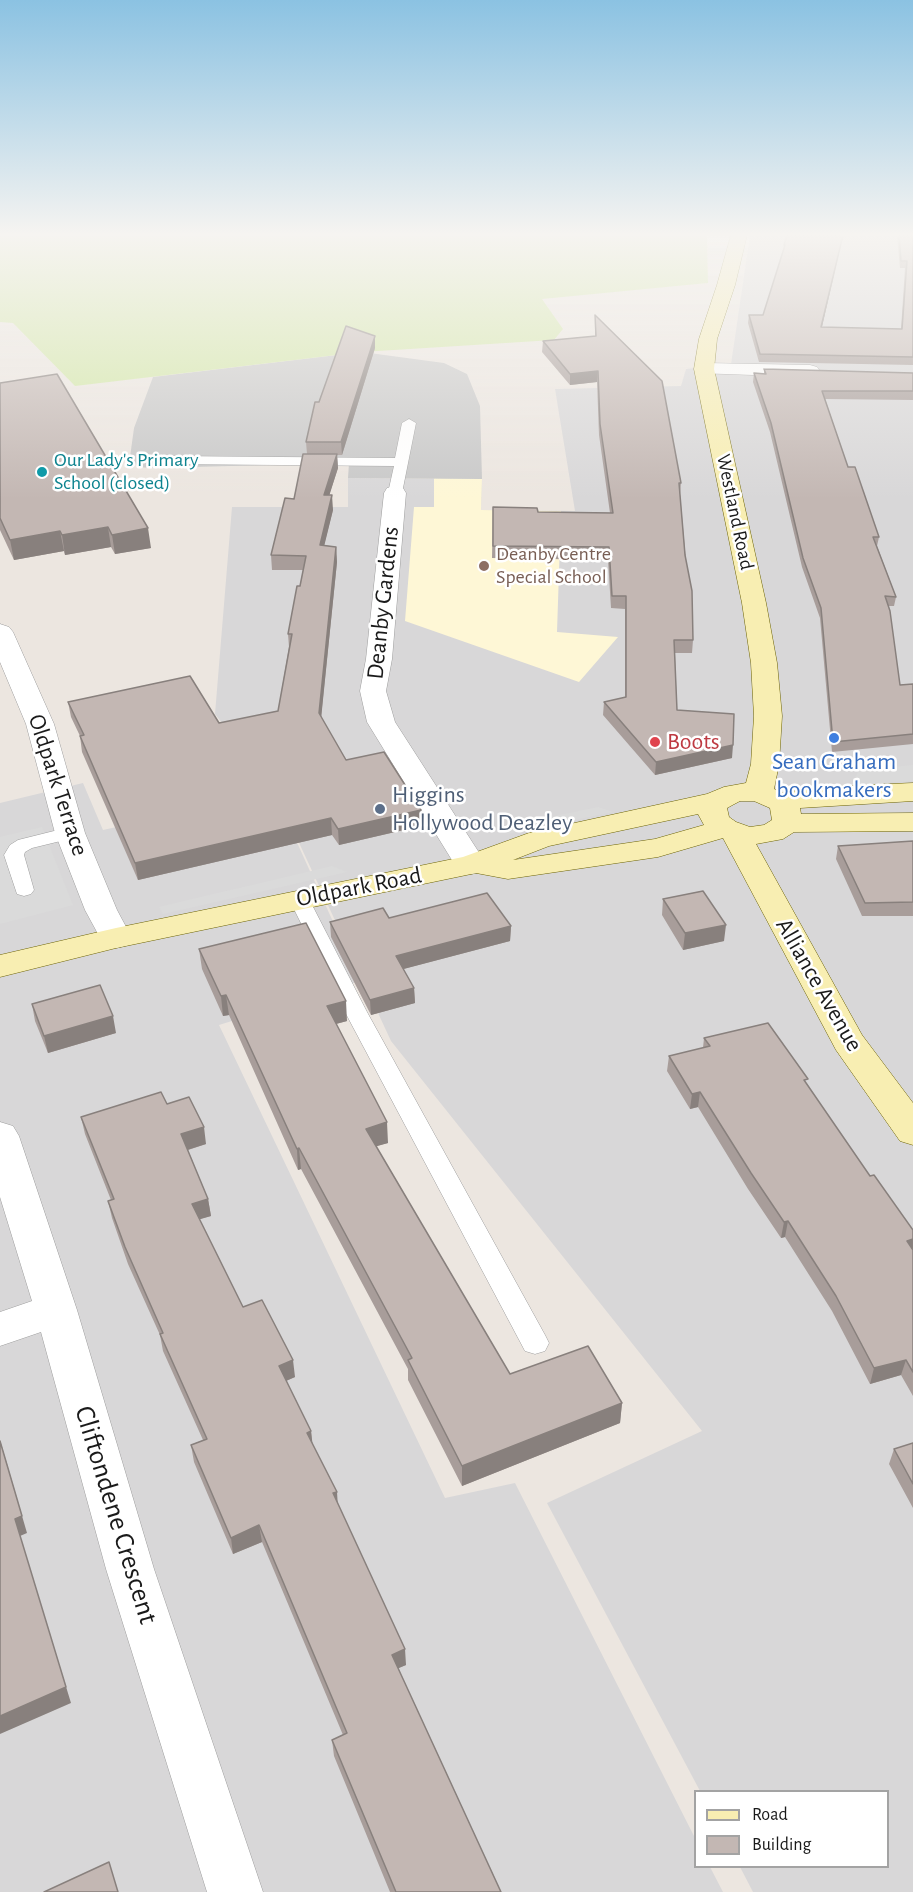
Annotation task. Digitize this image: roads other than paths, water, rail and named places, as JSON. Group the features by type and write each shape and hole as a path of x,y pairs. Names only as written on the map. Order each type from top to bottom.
{"street":[{"name":"Westland Road","path":"713,323 708,339 704,369 754,603 764,663 768,717 765,764 775,806"},
{"path":"704,369 832,372"},
{"name":"Deanby Gardens","path":"395,493 379,659 373,691 381,722 471,865"},
{"name":"Oldpark Terrace","path":"0,632 40,724 70,833 101,910 116,938"},
{"path":"775,806 824,796 913,792"},
{"name":"Oldpark Road","path":"0,966 116,938 471,865 508,870 658,848 725,821 734,793 775,806"},
{"path":"725,821 748,836 772,833 775,806"},
{"path":"775,806 913,822"},
{"name":"Alliance Avenue","path":"725,821 848,1041 913,1131"},
{"name":"Cliftondene Crescent","path":"0,1137 56,1310 130,1569 235,1892"},
{"path":"0,1329 56,1310"}],"lane":[{"path":"395,493 410,423"},
{"path":"165,460 401,462"},
{"path":"24,890 14,855 16,849 25,844 70,833"},
{"path":"299,899 356,1012 535,1342"}],"place":[{"name":"Our Lady's Primary School (closed)","path":"42,472"},
{"name":"Deanby Centre Special School","path":"484,566"},
{"name":"Sean Graham bookmakers","path":"834,738"},
{"name":"Boots","path":"655,742"},
{"name":"Higgins Hollywood Deazley","path":"380,809"}]}
